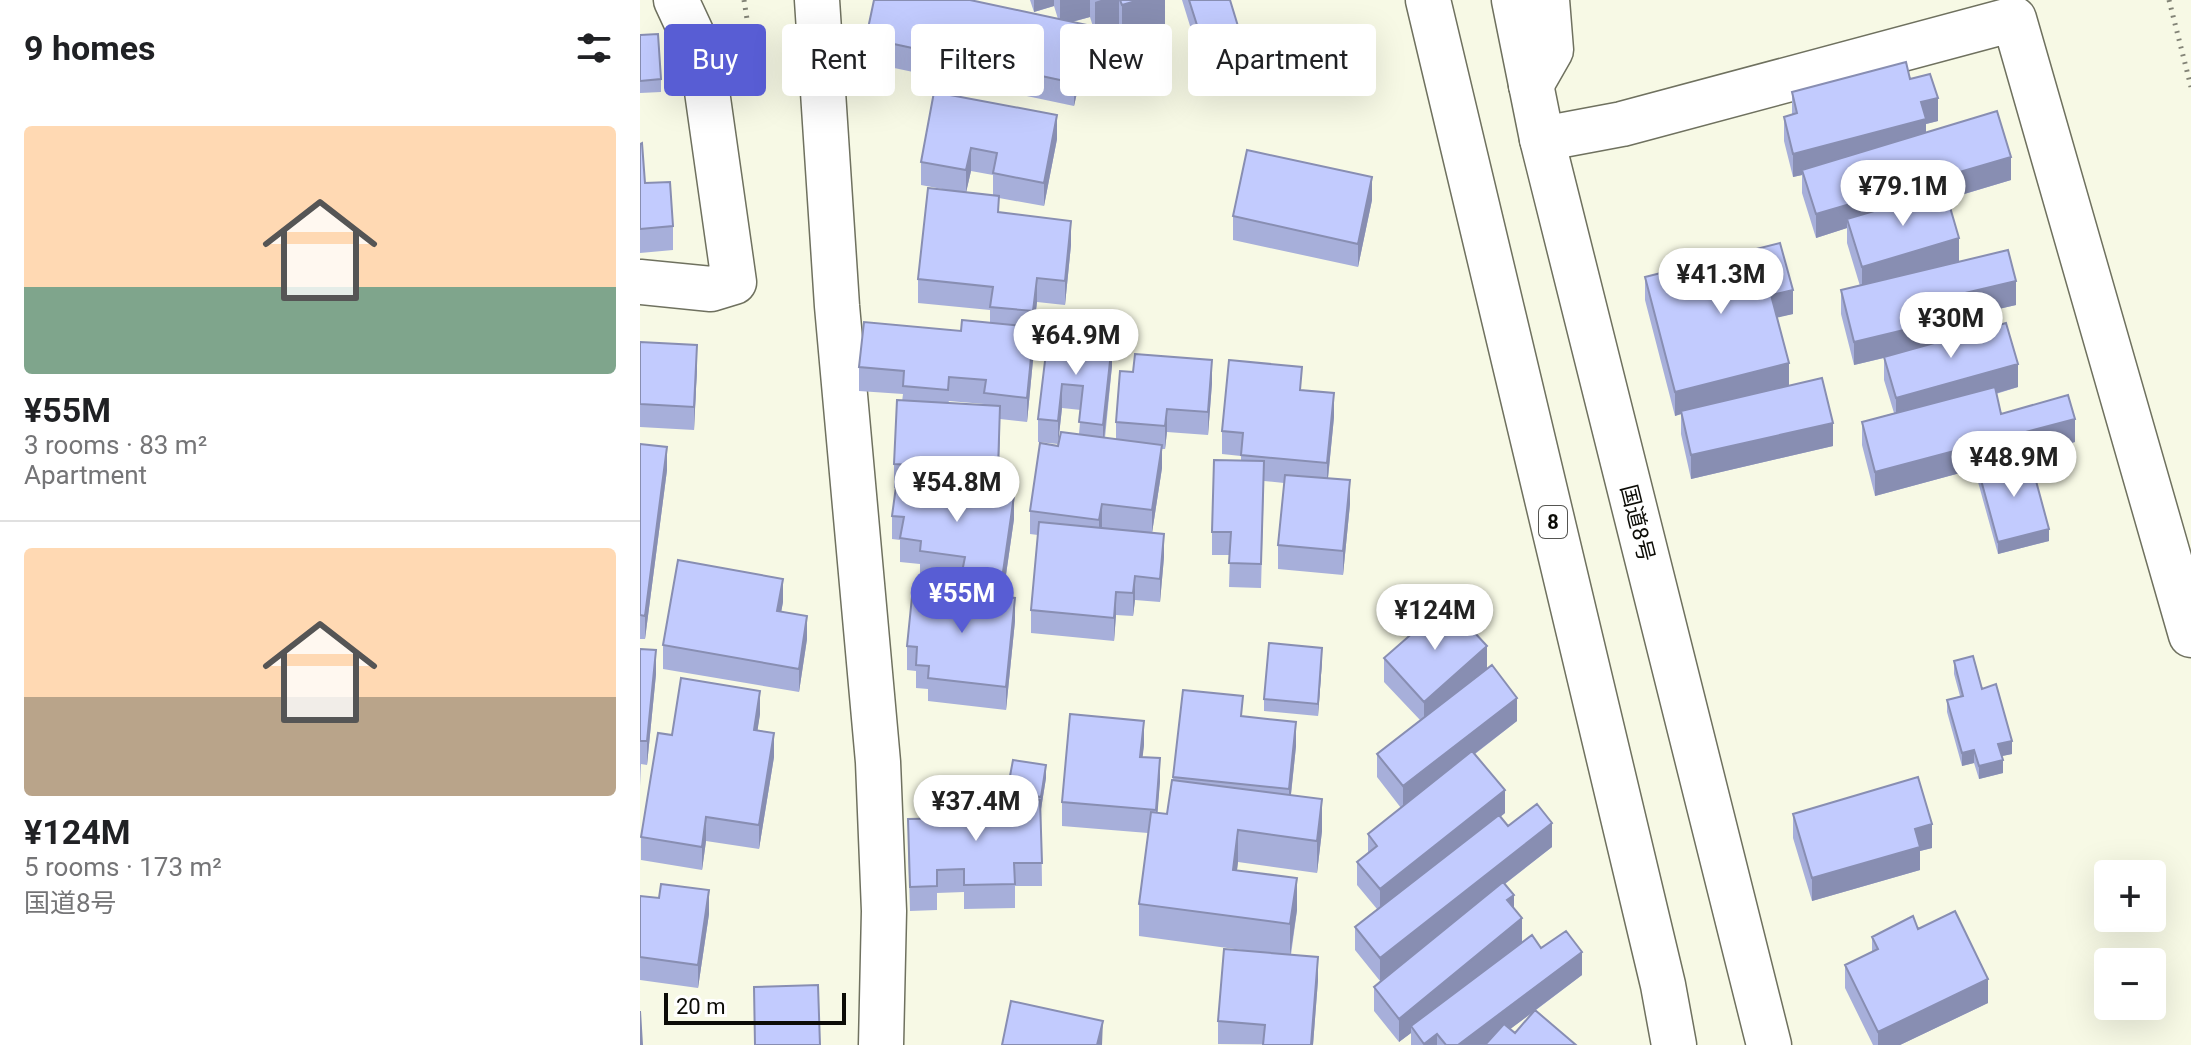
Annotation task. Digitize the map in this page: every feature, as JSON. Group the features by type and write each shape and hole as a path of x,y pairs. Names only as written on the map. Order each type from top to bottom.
{"main road":[{"path":"640,282 711,289 734,282 702,56 676,0"},
{"path":"817,0 837,306 878,762 884,911 881,1045"},
{"name":"8","path":"1428,0 1659,970 1674,1045"},
{"name":"国道8号","path":"1514,0 1542,139 1769,1045"},
{"path":"1531,85 1551,50 1547,0"},
{"path":"1542,139 1622,124 2014,19 2191,635"}],"path":[{"path":"2169,0 2191,87"}],"building":[{"path":"874,0 970,0 1082,24 1060,24 1060,80 1044,77 1044,24 911,24 911,48 895,44 895,24 869,24"},
{"path":"1120,0 1139,0 1122,5"},
{"path":"1189,0 1230,0 1237,24 1197,24"},
{"path":"658,34 661,79 640,81 640,35"},
{"path":"1906,62 1910,79 1930,74 1938,98 1921,102 1926,119 1793,154 1784,117 1797,113 1792,92"},
{"path":"933,96 955,96 1057,115 1044,183 993,173 997,153 971,148 966,170 921,162"},
{"path":"1997,111 2011,157 1816,214 1802,170"},
{"path":"642,143 645,183 670,182 673,226 640,229"},
{"path":"1247,150 1372,177 1358,244 1233,216"},
{"path":"928,188 999,196 998,212 1071,221 1065,281 1037,278 1033,311 990,307 993,287 918,279"},
{"path":"1945,190 1959,238 1862,267 1847,219"},
{"path":"1780,243 1793,290 1771,295 1789,363 1675,392 1645,277"},
{"path":"2008,250 2016,281 1927,302 1933,323 1854,342 1841,290"},
{"path":"962,320 1034,327 1027,398 984,393 986,380 949,377 948,390 903,386 904,371 859,367 864,322 961,331"},
{"path":"2006,323 2018,364 1896,398 1884,357"},
{"path":"1048,336 1112,343 1103,425 1079,422 1083,386 1062,384 1058,421 1038,419"},
{"path":"640,342 697,345 694,407 640,404"},
{"path":"1135,354 1212,360 1208,412 1167,409 1165,426 1116,422 1120,371 1133,372"},
{"path":"1229,360 1302,367 1300,390 1334,393 1327,463 1241,455 1243,433 1222,431"},
{"path":"1822,378 1833,423 1691,455 1681,411"},
{"path":"1995,387 2001,414 2068,395 2075,419 1875,472 1862,422"},
{"path":"897,400 1000,406 998,469 894,464"},
{"path":"1061,432 1162,445 1152,510 1102,504 1099,520 1030,511 1040,443 1058,446"},
{"path":"640,444 667,447 645,616 640,615"},
{"path":"2029,455 2049,529 1998,542 1978,469"},
{"path":"1214,460 1264,461 1261,564 1229,563 1231,532 1212,532"},
{"path":"1285,475 1350,480 1343,551 1278,545"},
{"path":"897,479 1014,496 1002,579 962,572 965,557 920,551 921,541 900,538 904,517 892,516"},
{"path":"1039,522 1164,534 1160,579 1135,576 1133,593 1116,592 1114,618 1031,610"},
{"path":"678,560 783,579 777,611 807,616 799,669 663,645"},
{"path":"913,587 1015,598 1006,687 928,678 929,666 916,665 917,647 907,646"},
{"path":"1447,603 1487,646 1424,702 1384,658"},
{"path":"1269,643 1322,648 1318,704 1264,699"},
{"path":"640,649 656,650 647,741 640,741"},
{"path":"1973,656 1982,689 1996,684 2012,741 1998,744 2003,760 1979,766 1974,750 1962,753 1947,700 1963,696 1954,661"},
{"path":"1492,665 1517,698 1403,786 1377,754"},
{"path":"681,678 760,691 754,730 774,733 759,825 706,817 702,847 641,837 658,733 672,735"},
{"path":"1183,690 1243,696 1241,716 1296,722 1289,789 1173,777"},
{"path":"1070,714 1144,721 1140,757 1160,758 1156,810 1062,802"},
{"path":"1472,751 1505,790 1380,889 1357,862 1377,846 1368,834"},
{"path":"1013,760 1046,765 1041,797 1007,792"},
{"path":"1918,777 1932,824 1915,829 1920,847 1812,878 1793,814"},
{"path":"1172,780 1322,799 1317,841 1238,830 1233,870 1297,878 1290,924 1139,904 1151,812 1167,814"},
{"path":"985,797 985,817 1002,817 1002,801 1040,800 1042,863 1014,863 1015,884 964,885 964,869 937,870 937,886 910,887 908,819 961,818 961,798"},
{"path":"1537,804 1552,823 1380,958 1355,927 1499,815 1508,826"},
{"path":"1503,882 1514,895 1507,900 1522,918 1399,1019 1374,987"},
{"path":"661,884 709,890 698,965 640,957 640,896 659,898"},
{"path":"1955,911 1988,979 1878,1032 1845,965 1878,949 1872,937 1913,916 1918,929"},
{"path":"1566,931 1582,952 1458,1045 1446,1045 1437,1034 1424,1044 1411,1026 1532,935 1541,948"},
{"path":"1224,949 1318,957 1311,1045 1263,1045 1265,1025 1218,1021"},
{"path":"818,985 820,1045 755,1045 754,987"},
{"path":"1011,1001 1103,1021 1097,1045 1002,1045"},
{"path":"1535,1010 1576,1045 1485,1045 1504,1024 1515,1033"}]}
